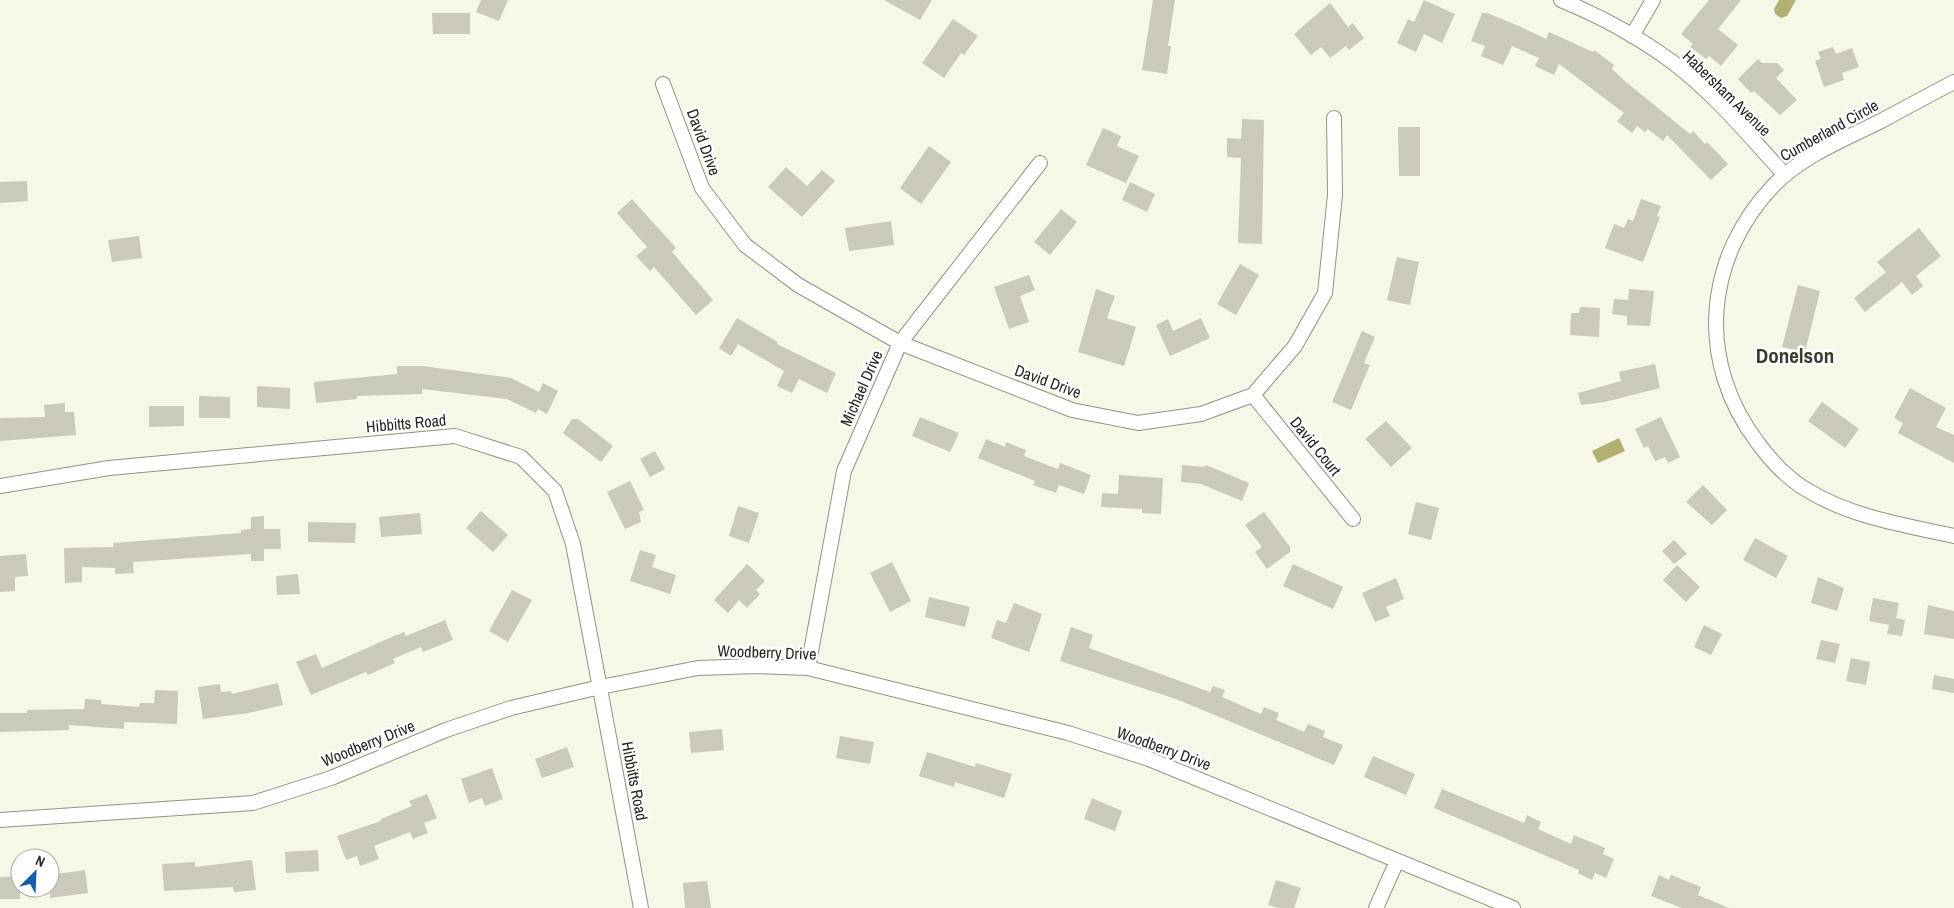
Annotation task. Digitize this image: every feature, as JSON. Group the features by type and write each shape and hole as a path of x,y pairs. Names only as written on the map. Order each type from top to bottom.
{"street":[{"name":"Habersham Avenue","path":"1561,0 1632,36 1671,61 1697,83 1785,175"},
{"path":"1632,36 1652,0"},
{"name":"Cumberland Circle","path":"1954,82 1844,139 1785,175 1758,204 1738,233 1723,272 1718,292 1717,342 1724,378 1735,408 1766,454 1786,475 1804,489 1826,500 1876,519 1954,536"},
{"name":"David Drive","path":"663,84 702,188 745,245 798,285 900,343 1072,410 1138,422 1201,414 1253,395 1295,346 1325,293 1335,195 1334,118"},
{"name":"Michael Drive","path":"808,668 844,471 900,343 1040,163"},
{"name":"David Court","path":"1253,395 1352,519"},
{"name":"Hibbitts Road","path":"0,486 108,468 455,436 521,457 555,491 573,544 641,908"},
{"name":"Woodberry Drive","path":"0,820 252,803 331,778 446,730 501,711 600,687 698,668 757,666 808,668 1068,733 1149,759 1513,908"},
{"path":"1376,908 1398,861"}],"shaded area":[{"path":"1779,0 1796,0 1787,16 1781,18 1775,14 1774,9"},
{"path":"1619,438 1625,451 1598,463 1592,451"}],"building":[{"path":"481,0 508,0 499,21 476,12"},
{"path":"884,0 932,0 920,20"},
{"path":"1153,0 1175,0 1168,46 1171,46 1167,74 1142,70"},
{"path":"1424,0 1455,14 1442,43 1424,34 1416,52 1397,43 1408,19 1414,22"},
{"path":"1709,0 1741,0 1718,29 1738,45 1721,66 1709,56 1706,59 1690,47 1693,44 1681,34"},
{"path":"1330,3 1348,27 1353,23 1364,38 1349,50 1346,46 1330,58 1321,47 1311,55 1294,34"},
{"path":"432,13 470,13 470,34 433,34"},
{"path":"1482,13 1487,13 1519,26 1546,39 1549,32 1593,52 1594,50 1614,65 1612,69 1626,82 1690,134 1693,131 1705,144 1707,142 1728,164 1711,180 1667,135 1663,141 1648,129 1645,132 1637,126 1632,133 1617,121 1624,113 1559,64 1554,75 1535,66 1539,58 1512,46 1503,65 1481,56 1485,46 1471,41"},
{"path":"953,19 978,36 964,55 961,53 944,78 922,63"},
{"path":"1833,47 1836,54 1852,48 1859,67 1842,73 1844,80 1824,87 1815,61 1821,59 1818,52"},
{"path":"1758,59 1762,63 1777,63 1784,70 1776,78 1797,100 1780,115 1754,91 1751,93 1738,79"},
{"path":"1242,119 1264,120 1262,244 1238,243 1241,158 1227,157 1227,138 1241,139"},
{"path":"1398,127 1420,127 1420,176 1399,176"},
{"path":"1103,128 1121,136 1117,146 1139,156 1126,183 1086,165"},
{"path":"929,146 951,162 921,204 900,188"},
{"path":"786,167 807,186 822,170 835,181 802,217 768,187"},
{"path":"27,181 28,201 0,203 0,182"},
{"path":"1130,182 1155,194 1147,212 1122,200"},
{"path":"632,199 676,248 672,252 713,300 696,315 654,267 650,271 636,256 647,247 617,213"},
{"path":"1641,199 1661,206 1657,216 1660,217 1643,262 1605,248 1614,224 1624,228 1628,219 1633,221"},
{"path":"1061,209 1077,222 1050,255 1034,242"},
{"path":"891,221 894,245 849,251 845,228"},
{"path":"1919,228 1941,256 1916,276 1923,286 1912,295 1902,282 1865,312 1854,298 1886,272 1877,262"},
{"path":"139,236 142,258 112,262 108,240"},
{"path":"1397,257 1419,262 1410,305 1387,300"},
{"path":"1240,264 1259,275 1236,315 1217,304"},
{"path":"1029,275 1035,290 1020,296 1029,322 1009,329 994,287"},
{"path":"1798,285 1820,291 1805,352 1782,347"},
{"path":"1096,289 1115,296 1107,318 1136,327 1124,366 1078,352"},
{"path":"1629,289 1654,291 1650,326 1627,325 1627,316 1612,314 1614,299 1628,300"},
{"path":"1580,307 1600,308 1599,337 1570,335 1571,313 1579,313"},
{"path":"737,318 778,342 777,344 836,373 827,393 799,379 792,393 777,386 784,371 738,344 731,356 719,348"},
{"path":"1201,318 1210,338 1170,356 1156,325 1168,319 1173,331"},
{"path":"1362,331 1375,337 1364,363 1370,365 1351,410 1332,402"},
{"path":"1655,364 1660,388 1605,402 1581,405 1578,393 1621,381 1619,372"},
{"path":"397,366 422,366 511,378 539,392 543,383 558,391 547,414 538,409 536,413 507,399 422,389 422,394 357,396 357,399 316,403 314,382 397,374"},
{"path":"257,386 290,388 290,409 257,407"},
{"path":"1910,388 1946,408 1936,427 1954,435 1954,463 1898,433 1903,423 1894,418"},
{"path":"199,396 230,397 230,418 199,418"},
{"path":"1822,402 1859,429 1845,448 1808,421"},
{"path":"65,403 65,412 74,412 76,435 0,441 0,418 45,417 44,405"},
{"path":"149,406 184,406 184,426 149,427"},
{"path":"920,417 959,433 950,452 912,436"},
{"path":"1661,417 1680,457 1668,463 1665,457 1655,461 1648,446 1644,448 1635,429"},
{"path":"572,419 578,419 613,446 601,462 563,433"},
{"path":"1386,421 1412,448 1391,467 1365,439"},
{"path":"986,439 1005,447 1006,442 1026,450 1024,456 1058,469 1060,463 1091,475 1084,494 1059,485 1056,493 1033,485 1035,481 978,458"},
{"path":"655,451 665,469 650,477 640,459"},
{"path":"1182,465 1204,467 1206,465 1249,483 1242,501 1201,484 1181,482"},
{"path":"1119,475 1163,478 1161,514 1142,513 1142,509 1101,507 1102,493 1118,494"},
{"path":"630,481 644,510 639,512 641,522 625,529 607,492"},
{"path":"1703,485 1727,510 1712,525 1686,502"},
{"path":"1416,502 1439,508 1431,540 1408,534"},
{"path":"738,506 759,513 749,543 729,536"},
{"path":"481,511 508,535 493,552 466,528"},
{"path":"1264,512 1290,547 1290,552 1267,569 1255,552 1262,547 1245,525"},
{"path":"420,513 422,534 381,537 379,517"},
{"path":"264,516 264,529 280,529 281,549 264,549 264,561 251,561 251,554 133,562 134,573 115,574 115,568 82,567 82,582 65,583 64,548 114,547 113,543 241,533 241,530 251,529 251,517"},
{"path":"308,522 356,523 355,543 308,542"},
{"path":"1755,538 1788,556 1776,578 1743,560"},
{"path":"1674,540 1687,554 1674,564 1662,551"},
{"path":"640,550 656,555 652,567 676,575 670,594 630,581"},
{"path":"26,554 28,576 15,577 15,591 0,592 0,556"},
{"path":"892,562 911,601 890,612 870,573"},
{"path":"747,564 765,581 756,590 760,594 747,608 739,600 728,613 714,600"},
{"path":"1293,564 1343,587 1333,609 1283,586"},
{"path":"1677,565 1700,587 1686,602 1663,580"},
{"path":"298,574 300,594 277,595 276,576"},
{"path":"1818,577 1844,588 1837,611 1811,603"},
{"path":"1396,578 1404,599 1386,607 1390,616 1375,622 1362,593"},
{"path":"512,590 532,600 508,642 489,631"},
{"path":"929,597 970,607 965,627 925,617"},
{"path":"1873,598 1899,603 1896,618 1905,620 1902,636 1887,634 1889,625 1869,621"},
{"path":"1014,603 1042,614 1029,652 991,638 997,620 1006,623"},
{"path":"1928,605 1954,611 1954,639 1924,634"},
{"path":"445,620 453,640 423,652 421,647 393,659 395,663 368,675 366,672 311,695 296,662 316,654 322,668 404,632 406,636"},
{"path":"1704,625 1722,634 1711,655 1694,647"},
{"path":"1071,627 1093,635 1089,648 1210,692 1213,686 1225,690 1222,697 1261,714 1264,707 1279,713 1276,720 1304,732 1308,724 1325,731 1323,737 1343,745 1334,765 1176,699 1060,661"},
{"path":"1821,640 1840,644 1835,663 1816,659"},
{"path":"1851,658 1870,662 1866,685 1846,681"},
{"path":"1934,675 1954,679 1954,693 1932,689"},
{"path":"278,683 283,705 249,713 203,719 198,687 220,684 221,692 231,691 232,694"},
{"path":"155,690 178,691 177,724 124,722 124,729 69,725 69,730 0,732 0,713 27,713 27,710 84,709 85,699 101,700 101,704 139,707 140,703 154,703"},
{"path":"722,729 724,750 691,753 689,732"},
{"path":"840,736 874,742 870,764 836,758"},
{"path":"567,747 574,767 542,778 535,759"},
{"path":"927,752 975,767 976,763 1012,774 1004,798 955,782 954,787 919,776"},
{"path":"1373,756 1415,774 1406,795 1364,777"},
{"path":"492,768 503,799 485,806 482,798 469,803 461,779"},
{"path":"1442,789 1524,823 1527,815 1541,822 1538,829 1571,844 1574,835 1605,848 1603,854 1614,859 1606,878 1595,873 1592,880 1578,873 1579,870 1434,808"},
{"path":"427,794 437,818 424,823 428,833 413,839 410,832 374,846 379,859 360,866 357,856 346,860 337,836 381,821 381,819 412,806 409,801"},
{"path":"1092,798 1122,811 1115,831 1084,819"},
{"path":"318,850 319,871 286,873 285,852"},
{"path":"252,860 256,890 234,892 233,887 164,891 162,864 195,862 195,867"},
{"path":"85,870 88,893 60,897 60,874"},
{"path":"1659,875 1669,880 1671,875 1701,887 1698,895 1729,908 1682,908 1651,896"},
{"path":"10,876 10,898 20,899 0,899 0,877"},
{"path":"1276,880 1301,888 1294,908 1278,908 1268,905"},
{"path":"707,881 711,908 685,908 683,883"}],"district":[{"name":"Donelson","path":"1795,356"}]}
